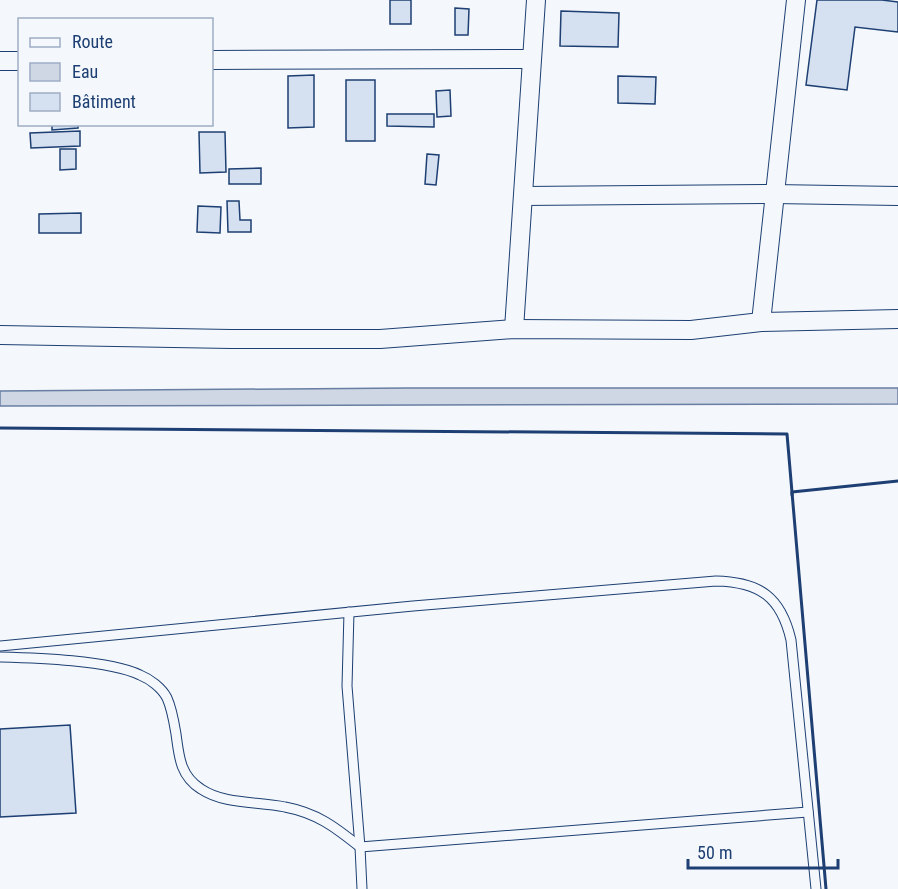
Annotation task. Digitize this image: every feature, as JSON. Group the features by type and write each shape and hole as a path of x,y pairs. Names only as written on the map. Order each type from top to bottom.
{"street":[{"path":"514,329 536,0"},
{"path":"761,322 796,0"},
{"path":"213,60 531,59"},
{"path":"0,61 18,60"},
{"path":"523,196 774,194 898,196"},
{"path":"0,335 380,339 514,329 691,330 761,322 898,319"}],"lane":[{"path":"0,646 349,612 716,581 737,582 758,588 774,602 786,619 791,640 816,889"},
{"path":"349,612 347,686 362,889"},
{"path":"0,657 115,667 139,674 153,683 166,697 173,716 180,762 187,778 201,790 221,798 284,806 305,812 321,818 360,847 808,812"}],"water":[{"path":"898,388 898,404 0,406 0,391"}],"building":[{"path":"390,0 411,0 411,24 390,24"},
{"path":"817,0 898,2 898,32 855,27 847,90 806,85"},
{"path":"455,8 469,9 468,35 455,35"},
{"path":"561,11 619,13 618,47 560,46"},
{"path":"314,75 314,127 288,128 288,76"},
{"path":"618,76 656,77 655,104 618,103"},
{"path":"346,80 375,80 375,141 346,141"},
{"path":"450,90 451,116 437,117 436,91"},
{"path":"387,114 434,114 434,127 387,126"},
{"path":"52,126 78,126 78,128 52,130"},
{"path":"80,131 80,146 31,148 30,133"},
{"path":"199,132 225,132 226,172 200,173"},
{"path":"60,149 76,149 76,169 60,170"},
{"path":"427,154 439,155 436,185 425,184"},
{"path":"261,168 261,184 229,184 229,169"},
{"path":"227,201 239,201 240,220 251,220 251,232 228,232"},
{"path":"198,206 221,207 220,233 197,232"},
{"path":"81,213 81,233 39,233 39,214"},
{"path":"70,725 76,813 0,817 0,729"}],"wall":[{"path":"0,428 787,434 826,889"},
{"path":"792,495 792,492 898,481"}]}
